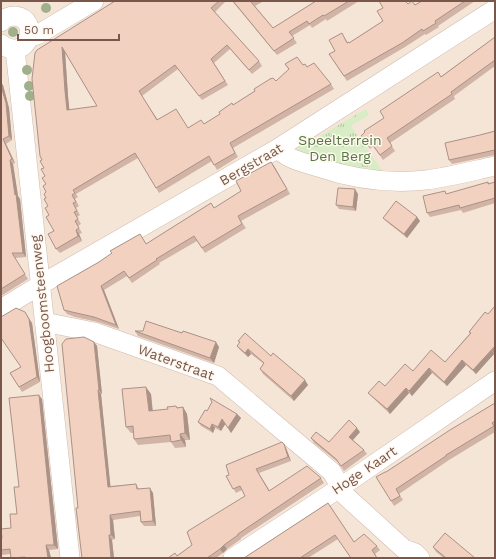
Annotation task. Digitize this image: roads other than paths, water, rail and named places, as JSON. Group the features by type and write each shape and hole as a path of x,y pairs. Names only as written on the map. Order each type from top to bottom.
{"street":[{"path":"15,20 43,19 73,1"},
{"path":"15,20 38,35 94,1"},
{"name":"Bergstraat","path":"1,309 40,285 277,149 495,9"},
{"path":"8,46 20,48 27,42 15,20"},
{"name":"Hoogboomsteenweg","path":"8,46 19,83 70,558"},
{"path":"1,72 19,83"},
{"path":"277,149 290,158 325,170 380,181 424,180 495,166"},
{"name":"Waterstraat","path":"44,322 94,332 218,376 332,472 337,481 338,489"},
{"name":"Hoge Kaart","path":"233,558 338,489 495,381"},
{"path":"338,489 404,549 415,553 420,558"}],"park label":[{"name":"Speelterrein Den Berg","path":"340,148"}]}
